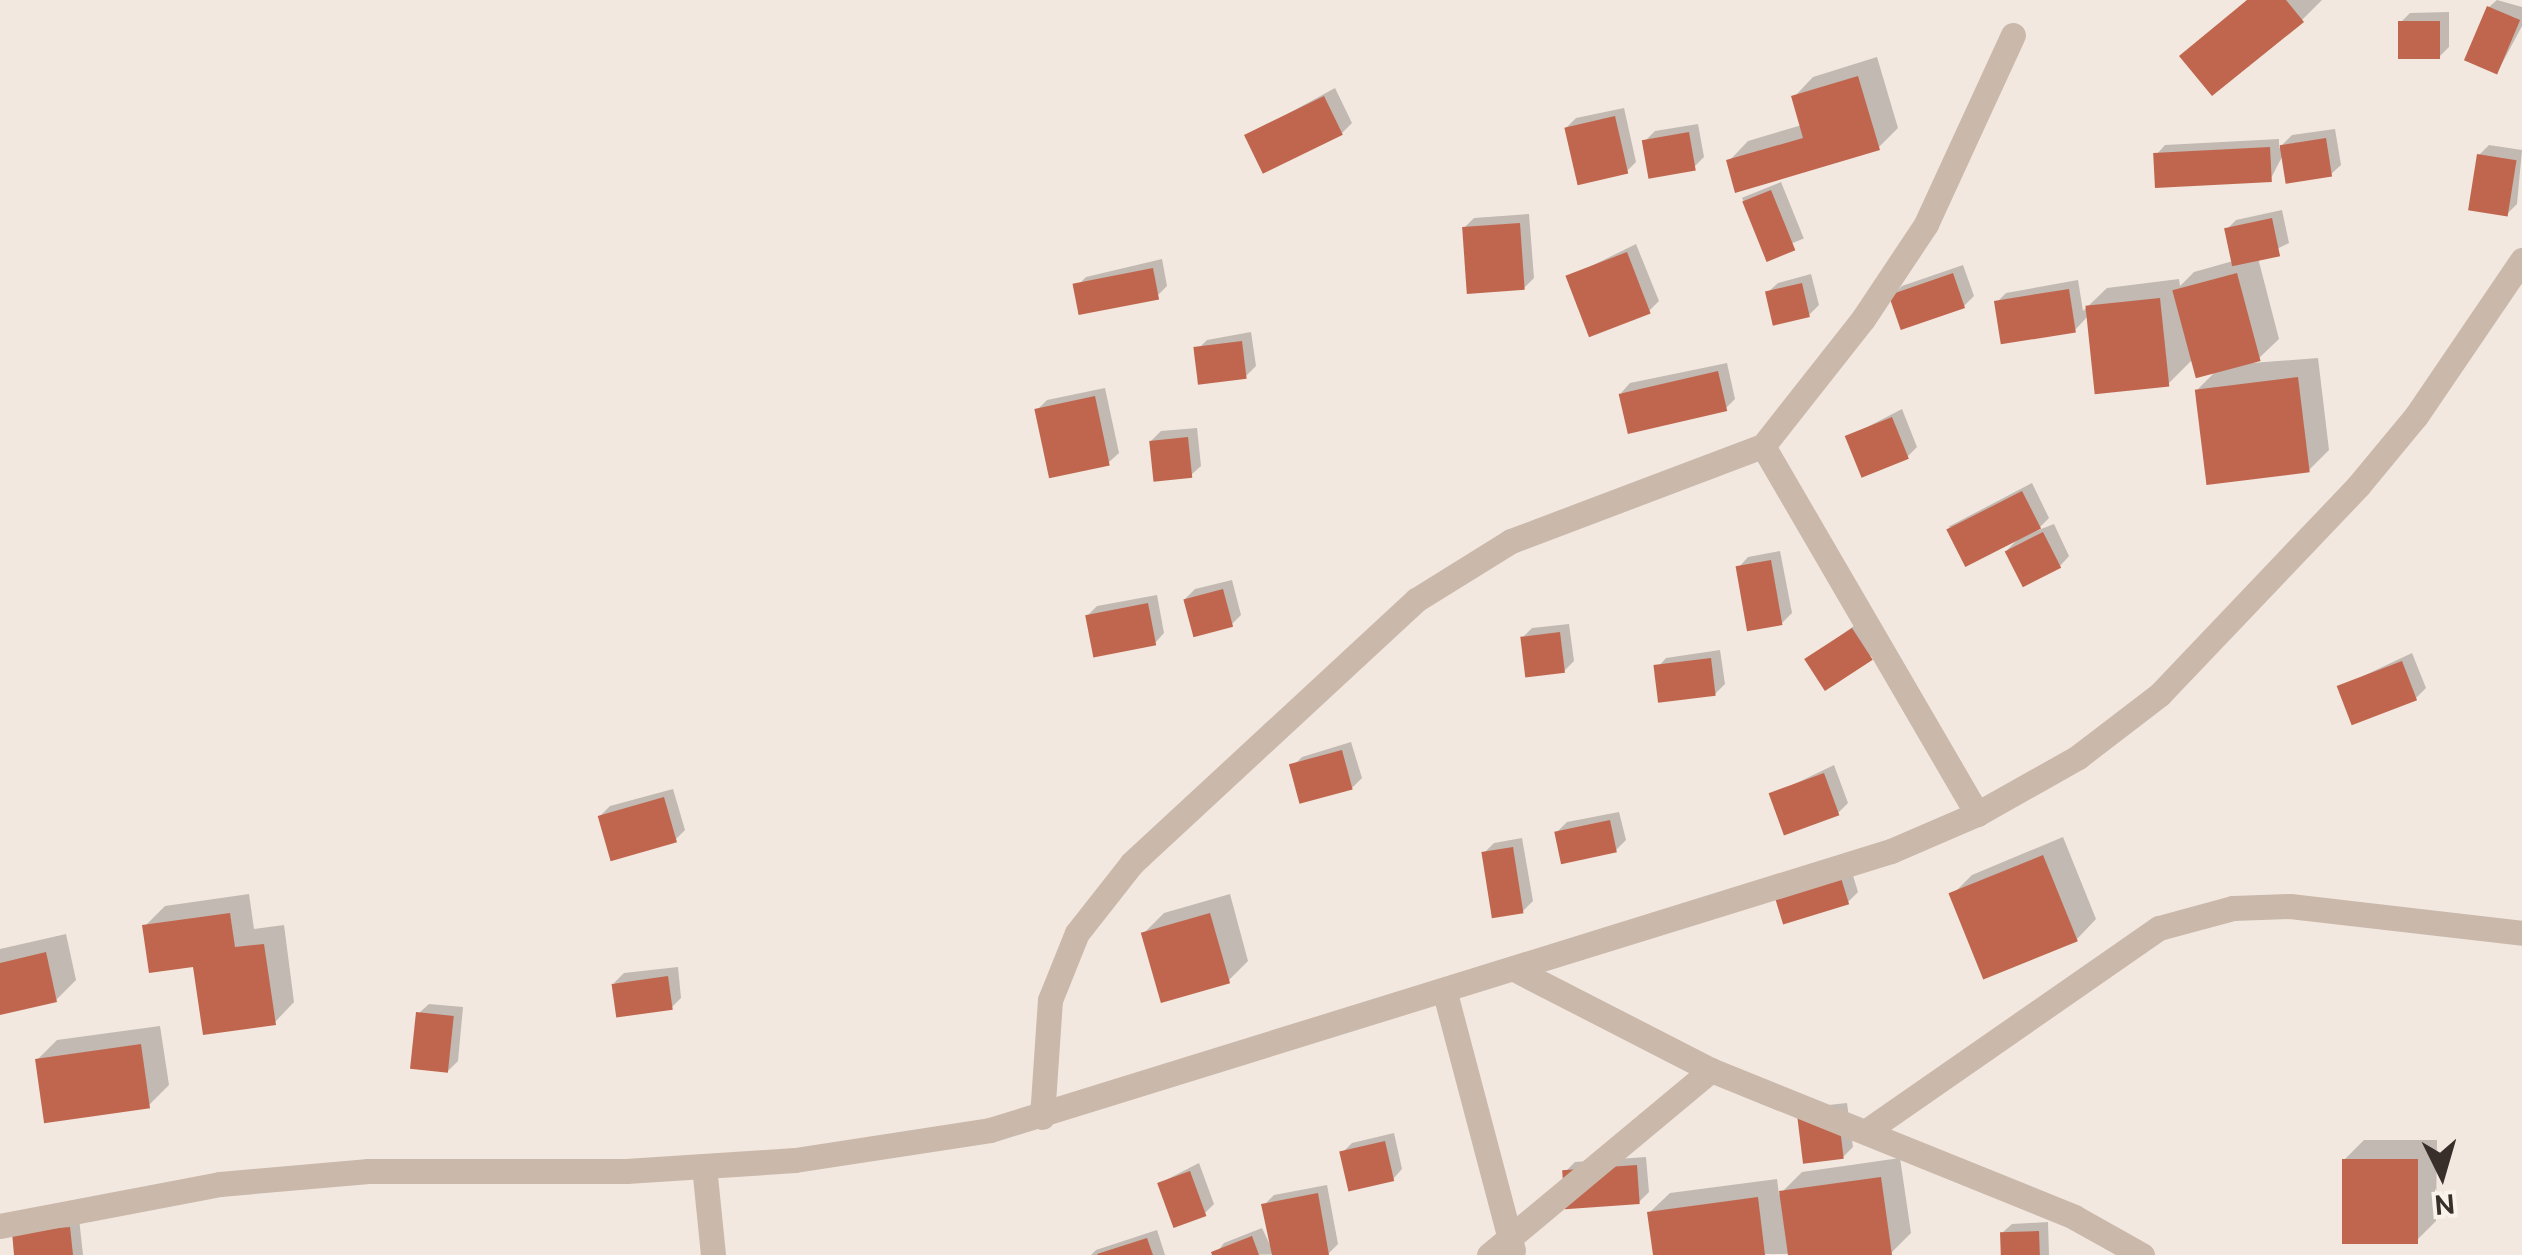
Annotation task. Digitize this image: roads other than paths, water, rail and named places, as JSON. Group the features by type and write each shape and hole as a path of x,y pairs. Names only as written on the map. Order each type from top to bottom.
{"street":[{"path":"1042,1117 1050,1000 1077,933 1132,863 1416,600 1512,541 1763,446 1864,319 1926,224 2013,35"},
{"path":"0,1226 220,1184 368,1170 704,1166 795,1160 1042,1117 1891,851 1978,814 2078,757 2160,694 2370,472 2522,260"},
{"path":"1763,446 1978,814"},
{"path":"1868,1130 2159,928 2234,908 2290,906 2522,933"},
{"path":"1518,971 1712,1070 1868,1130 2074,1217 2142,1255"},
{"path":"1445,993 1512,1247"},
{"path":"1489,1255 1512,1247 1712,1070"},
{"path":"704,1166 713,1255"}]}
